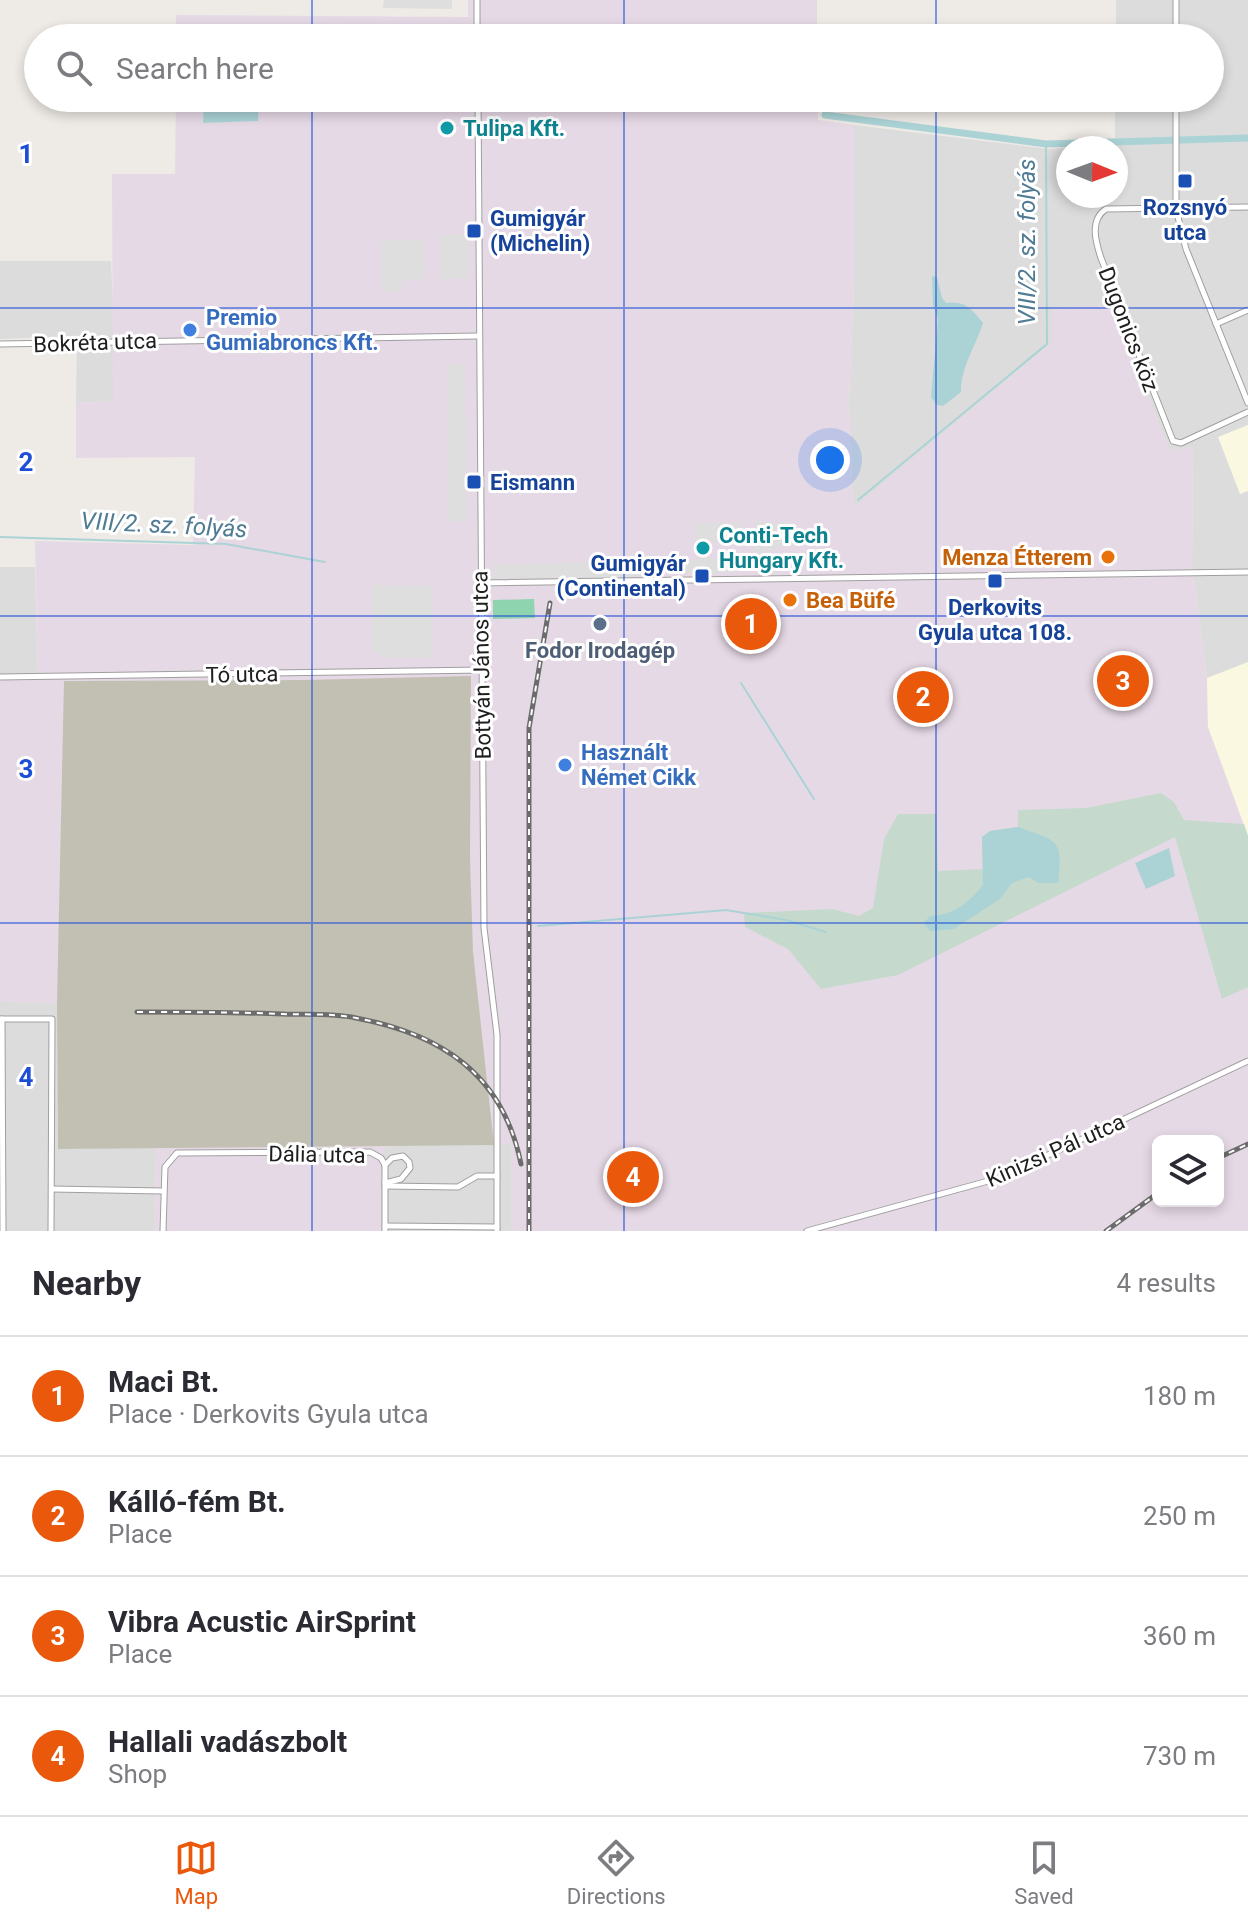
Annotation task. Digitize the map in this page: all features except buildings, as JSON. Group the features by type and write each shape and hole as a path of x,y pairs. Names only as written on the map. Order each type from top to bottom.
{"street":[{"path":"477,0 477,24"},
{"path":"1176,0 1176,24"},
{"name":"Bottyán János utca","path":"478,112 484,928 497,1035 497,1229"},
{"path":"1176,112 1176,209 1186,249 1248,403"},
{"path":"1176,209 1248,207"},
{"name":"Dugonics köz","path":"1176,209 1112,208 1102,211 1097,218 1096,235 1101,258 1173,441 1181,443 1248,412"},
{"path":"1216,324 1248,310"},
{"name":"Bokréta utca","path":"0,344 478,336"},
{"path":"480,583 1248,572"},
{"path":"956,607 966,607"},
{"name":"Tó utca","path":"0,677 484,670"},
{"path":"3,1231 1,1019 52,1019 51,1231"},
{"name":"Kinizsi Pál utca","path":"807,1231 999,1178 1248,1061"},
{"name":"Dália utca","path":"163,1191 165,1167 177,1153 370,1152 381,1158 385,1165 385,1229"},
{"path":"385,1165 392,1158 403,1156 410,1168 401,1179 385,1184"},
{"path":"385,1184 458,1187 477,1176 497,1176"},
{"path":"52,1189 163,1191 163,1231"},
{"path":"385,1229 497,1229"}],"shaded area":[{"path":"384,0 452,0 452,9 383,8"},
{"path":"468,0 817,0 817,24 176,24 176,15 468,17"},
{"path":"1116,0 1248,0 1248,836 1208,727 1207,678 1192,565 1193,447 1169,450 1112,305 1052,343 854,508 849,401 854,284 854,125 1056,149 1056,208 1128,208 1128,136 1115,136 1115,112 1224,112 1224,24 1116,24"},
{"path":"176,112 818,112 818,120 854,125 854,284 849,401 854,507 1052,343 1052,308 1112,305 1169,450 1193,447 1192,565 1207,678 1208,727 1248,836 1248,1231 511,1231 511,1144 384,1145 384,1231 155,1231 156,1147 58,1149 57,1003 0,1002 0,679 38,680 35,541 193,545 195,457 76,458 76,403 113,401 112,174 175,174"},
{"path":"471,234 469,278 441,279 440,235"},
{"path":"420,239 423,242 425,279 403,280 399,292 382,292 382,241"},
{"path":"0,261 111,261 115,350 113,401 76,403 77,336 0,339"},
{"path":"447,364 465,364 467,521 449,521"},
{"path":"1248,425 1248,491 1240,494 1218,437"},
{"path":"756,522 792,523 792,544 754,554"},
{"path":"694,523 740,523 740,541 695,541"},
{"path":"696,558 732,558 737,570 733,573 682,573 685,565"},
{"path":"641,561 641,574 629,578 493,578 493,565"},
{"path":"0,567 35,567 38,680 0,679"},
{"path":"372,585 432,585 432,658 379,658 379,652 372,652"},
{"path":"1248,662 1248,836 1208,727 1207,678"},
{"path":"471,676 473,952 494,1145 58,1149 57,1002 64,681"},
{"path":"0,1002 57,1002 58,1149 156,1147 155,1231 0,1231"},
{"path":"512,1144 511,1231 384,1231 384,1145"}],"green space":[{"path":"534,599 535,618 493,619 493,600"},
{"path":"1161,793 1174,802 1184,820 1244,824 1248,836 1248,987 1222,999 1175,837 898,975 821,989 788,949 745,927 744,913 832,909 859,916 873,908 884,839 898,814 936,814 938,871 983,869 982,837 990,831 1018,827 1018,810 1086,808"}],"water":[{"path":"203,112 258,112 258,121 203,123"},
{"path":"932,276 937,277 946,303 968,307 983,323 966,365 961,392 943,406 937,405 931,397 938,319 933,305"},
{"path":"1018,827 1050,839 1055,844 1060,857 1058,883 1038,883 1029,877 1012,883 1000,899 954,929 930,931 924,923 930,916 960,907 983,885 982,837 990,831"},
{"path":"1169,848 1175,876 1146,889 1135,863"}],"waterway":[{"path":"825,115 1046,144 1248,138"},
{"name":"VIII/2. sz. folyás","path":"858,500 1047,344 1046,144"},
{"name":"VIII/2. sz. folyás","path":"0,537 226,544 325,562"},
{"path":"741,683 814,799"},
{"path":"538,926 726,910 786,920 826,932"}],"railway":[{"path":"529,1231 529,728 550,603"},
{"path":"137,1012 338,1015 387,1025 415,1035 441,1047 464,1063 483,1082 500,1105 521,1164"},
{"path":"1224,1155 1248,1144"},
{"path":"1106,1231 1152,1197"}],"place":[{"name":"Tulipa Kft.","path":"447,128"},
{"name":"Rozsnyó utca","path":"1185,181"},
{"name":"Gumigyár (Michelin)","path":"474,231"},
{"name":"Premio Gumiabroncs Kft.","path":"190,330"},
{"name":"Eismann","path":"474,482"},
{"name":"Conti-Tech Hungary Kft.","path":"703,548"},
{"name":"Menza Étterem","path":"1108,557"},
{"name":"Gumigyár (Continental)","path":"702,576"},
{"name":"Derkovits Gyula utca 108.","path":"995,581"},
{"name":"Bea Büfé","path":"790,600"},
{"name":"Fodor Irodagép","path":"600,624"},
{"name":"Maci Bt.","path":"751,624"},
{"name":"Vibra Acustic AirSprint","path":"1123,681"},
{"name":"Kálló-fém Bt.","path":"923,697"},
{"name":"Használt Német Cikk","path":"565,765"},
{"name":"Hallali vadászbolt","path":"633,1177"}]}
